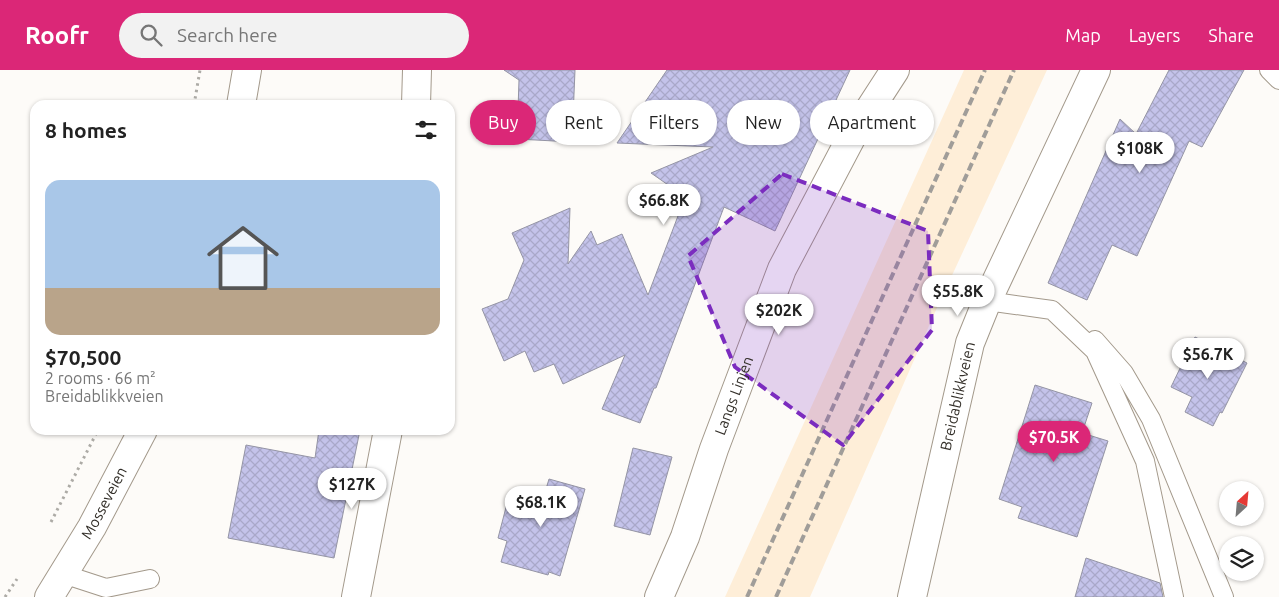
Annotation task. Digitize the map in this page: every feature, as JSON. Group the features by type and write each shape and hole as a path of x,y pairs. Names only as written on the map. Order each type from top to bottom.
{"main road":[{"path":"242,100 247,70"},
{"path":"416,100 417,70"},
{"name":"Breidablikkveien","path":"912,597 970,343 987,300 1096,70"},
{"name":"Langs Linjen","path":"659,597 685,537 714,449 782,269 851,138 893,71"},
{"name":"Mosseveien","path":"49,597 92,528 140,435"},
{"path":"356,597 387,435"}],"lane":[{"path":"1269,70 1279,80"},
{"path":"987,300 1052,310 1089,334 1105,348 1137,395 1154,428 1224,597"},
{"path":"1052,310 1095,351 1145,461 1174,597"},
{"path":"63,574 106,588 150,579"}],"path":[{"path":"195,100 200,70"},
{"path":"46,530 95,435"},
{"path":"5,597 21,572"}],"highlighted area":[{"path":"782,174 928,231 932,330 843,445 735,367 688,256"}],"shaded area":[{"path":"964,70 1047,70 936,310 810,597 725,597 930,145 934,145 934,136"}],"building":[{"path":"504,70 575,70 574,100 546,100 546,141 536,140 536,100 518,100 519,80"},
{"path":"667,70 850,70 836,100 810,100 810,145 815,145 775,231 724,207 656,388 654,388 640,423 602,409 625,355 563,384 554,364 534,372 525,351 504,361 482,309 508,299 524,260 512,233 570,208 568,264 591,231 597,245 622,234 648,295 681,208 694,203 651,173 713,147 665,145 717,145 717,100 646,100"},
{"path":"1169,70 1244,70 1202,147 1189,141 1137,256 1112,245 1087,300 1048,283 1120,119 1136,134"},
{"path":"631,123 631,144 621,143 621,137"},
{"path":"1195,337 1247,363 1222,413 1220,412 1213,426 1185,412 1192,397 1171,387"},
{"path":"1035,385 1092,403 1082,433 1108,441 1077,537 1018,518 1022,507 999,499"},
{"path":"318,435 359,435 334,558 228,538 246,445 315,458"},
{"path":"633,448 672,457 650,535 614,526"},
{"path":"549,479 585,489 560,576 549,572 548,575 501,562 507,541 498,538 510,492 521,495 521,492 543,499"},
{"path":"1086,558 1160,583 1163,597 1075,597"}],"railway":[{"path":"747,597 985,70"},
{"path":"776,597 1014,70"}]}
